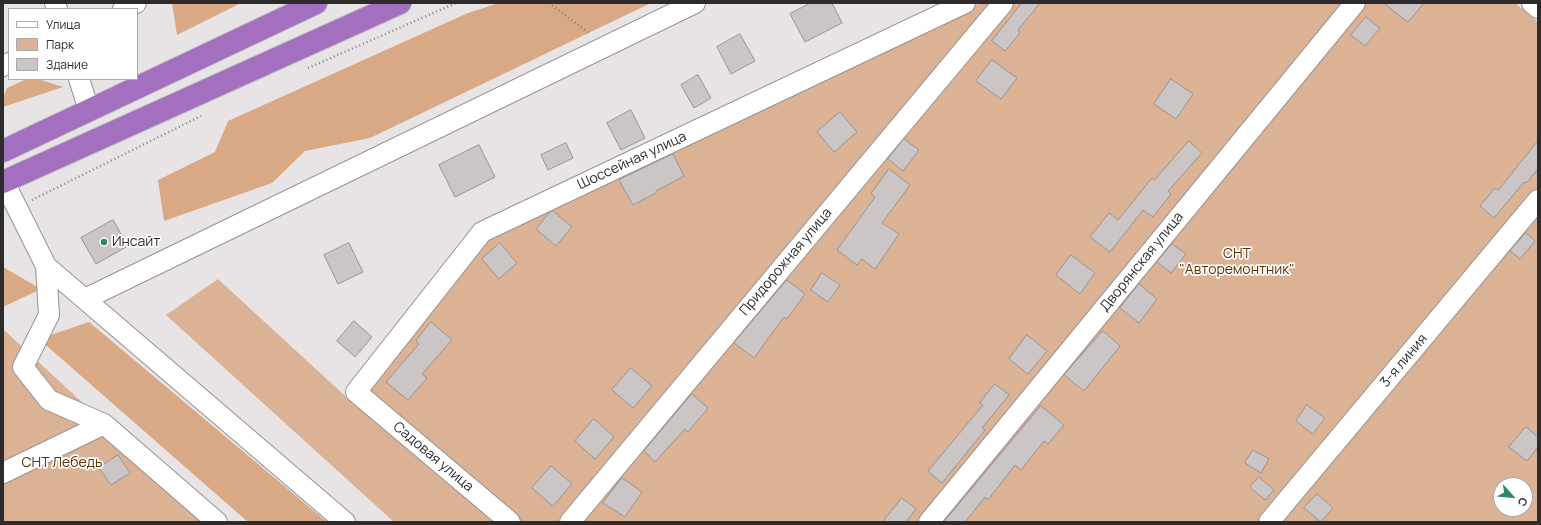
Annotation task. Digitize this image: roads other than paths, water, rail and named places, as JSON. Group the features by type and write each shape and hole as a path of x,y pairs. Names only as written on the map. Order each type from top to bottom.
{"highway":[{"path":"3,151 316,3"},
{"path":"4,182 400,3"}],"street":[{"path":"125,8 136,3"},
{"path":"85,300 695,3"},
{"name":"Шоссейная улица","path":"356,392 482,232 966,3"},
{"name":"Придорожная улица","path":"570,522 1003,3"},
{"name":"Дворянская улица","path":"929,522 1355,3"},
{"path":"1532,3 1538,8"},
{"path":"79,80 89,110"},
{"path":"4,182 46,266 345,522"},
{"name":"3-я линия","path":"1269,522 1538,200"},
{"path":"46,266 49,315 23,367 49,400 104,424 217,522"},
{"name":"Садовая улица","path":"356,392 510,522"},
{"path":"3,473 104,424"}],"place":[{"name":"Инсайт","path":"104,242"}],"park label":[{"name":"СНТ \"Авторемонтник\"","path":"1237,262"},
{"name":"СНТ Лебедь","path":"62,463"}]}
